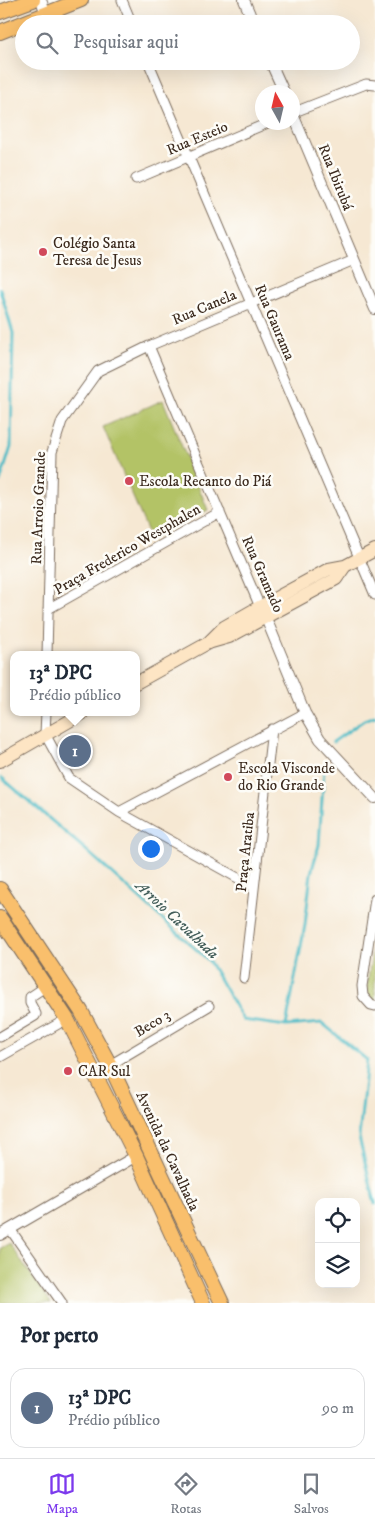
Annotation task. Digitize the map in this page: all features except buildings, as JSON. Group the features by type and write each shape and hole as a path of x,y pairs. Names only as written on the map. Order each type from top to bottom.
{"main road":[{"path":"0,12 33,0"},
{"path":"46,14 81,0"},
{"path":"0,32 15,26"},
{"path":"140,682 208,643 229,638 263,612 336,579 345,566 375,550"},
{"path":"1,760 78,716"},
{"name":"Avenida da Cavalhada","path":"0,889 81,1010 110,1065 222,1303"},
{"name":"Avenida da Cavalhada","path":"0,918 67,1019 136,1156 203,1303"}],"street":[{"path":"41,0 46,14"},
{"path":"122,0 128,15"},
{"path":"244,0 250,15"},
{"name":"Rua Gaurama","path":"152,70 375,595"},
{"path":"274,70 281,85"},
{"path":"300,110 366,84 375,85"},
{"name":"Rua Esteio","path":"136,179 255,128"},
{"name":"Rua Ibirubá","path":"300,130 375,309"},
{"name":"Rua Canela","path":"149,346 354,260"},
{"name":"Rua Gramado","path":"149,346 305,712 320,740 375,798"},
{"name":"Rua Arroio Grande","path":"47,651 52,452 62,421 98,371 149,346"},
{"name":"Praça Frederico Westphalen","path":"48,609 220,512"},
{"path":"119,812 305,712"},
{"path":"46,716 45,734 70,778 119,812 254,887"},
{"name":"Praça Aratiba","path":"244,978 272,729"},
{"path":"375,898 362,986 363,996 371,1005 375,1006"},
{"path":"0,1037 35,1016 30,997 45,987"},
{"name":"Beco 3","path":"110,1065 209,1006"},
{"path":"0,1057 67,1019"},
{"path":"0,1235 136,1156"},
{"path":"10,1229 62,1303"}],"green space":[{"path":"163,400 208,510 151,539 103,427"},
{"path":"375,931 375,1002 368,996 367,987"},
{"path":"9,1243 51,1303 0,1303 0,1248"}],"waterway":[{"name":"Arroio Cavalhada","path":"0,289 13,333 11,447 0,482"},
{"path":"333,742 364,720 375,716"},
{"path":"286,1026 305,925 311,873 319,845 324,769"},
{"name":"Arroio Cavalhada","path":"2,778 87,851 209,961 243,1020 286,1026 322,1023 367,1060 359,1137 375,1204"}],"place":[{"name":"Colégio Santa Teresa de Jesus","path":"43,252"},
{"name":"Escola Recanto do Piá","path":"129,481"},
{"name":"13ª DPC","path":"75,751"},
{"name":"Escola Visconde do Rio Grande","path":"228,777"},
{"name":"CAR Sul","path":"68,1071"}]}
